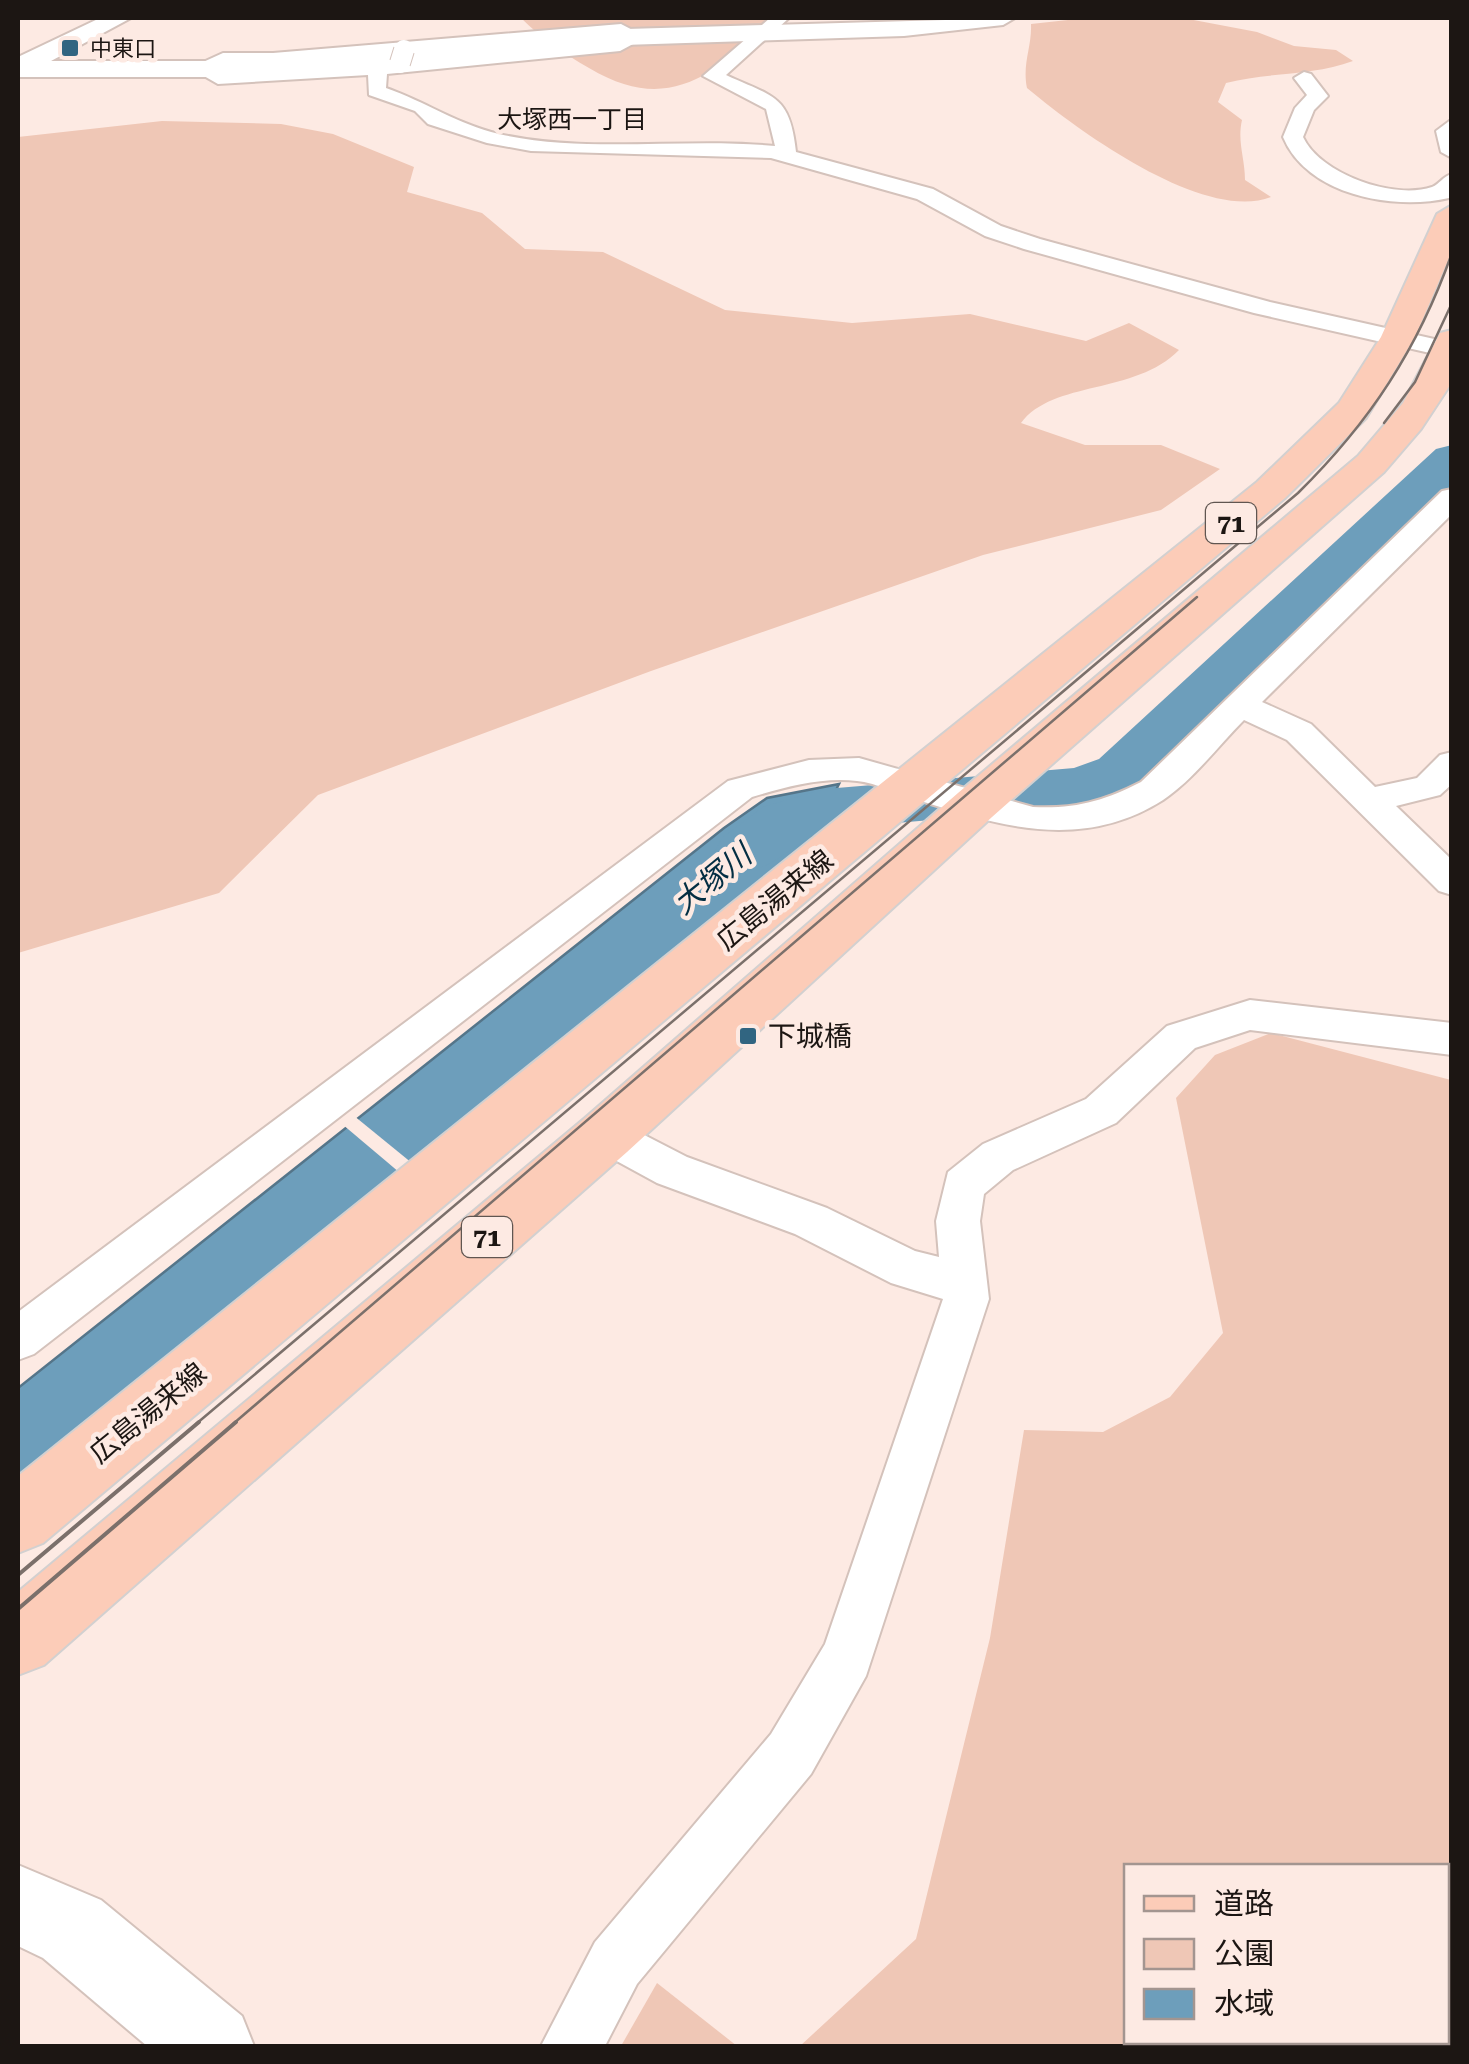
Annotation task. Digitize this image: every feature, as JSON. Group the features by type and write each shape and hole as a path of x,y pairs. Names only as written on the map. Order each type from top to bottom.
{"main road":[{"name":"広島湯来線","path":"18,1639 606,1134 930,793 1271,490 1353,410 1398,337 1452,214"},
{"name":"広島湯来線","path":"18,1519 852,837 930,793 1029,759 1371,464 1410,424 1432,390 1450,347"}],"street":[{"path":"18,68 118,18"},
{"path":"780,18 714,76 758,90 772,102 784,119 786,156"},
{"path":"18,68 321,64 637,37 759,35 1004,18"},
{"path":"200,68 218,78 397,59 620,45 637,37"},
{"path":"200,68 223,60 397,59"},
{"path":"397,59 376,91 422,107 436,120 494,140 786,156 925,194 993,231 1032,244 1185,283 1263,308 1450,347"},
{"path":"1304,78 1318,96 1305,108 1293,137 1298,150 1325,172 1350,188 1377,196 1441,192 1452,180"},
{"path":"1452,126 1446,131 1452,152"},
{"path":"18,1338 740,789 794,772 856,768 1021,818 1066,822 1116,813 1153,790 1452,497"},
{"path":"1239,705 1298,732 1452,882"},
{"path":"1368,800 1428,787 1452,763"},
{"path":"572,2046 616,1963 791,1754 847,1657 966,1300 958,1221 963,1185 998,1157 1101,1111 1181,1037 1250,1015 1340,1029 1452,1038"},
{"path":"606,1134 672,1170 811,1221 907,1270 964,1283"},
{"path":"18,1905 72,1930 212,2046"}],"green space":[{"path":"521,18 785,18 715,69 670,88 646,89 619,83 589,68"},
{"path":"1086,18 1183,18 1257,32 1294,46 1336,50 1353,61 1226,83 1218,102 1242,120 1245,180 1271,197 1243,202 1212,197 1143,168 1027,88 1031,24"},
{"path":"162,121 281,124 333,134 414,167 407,192 482,213 525,249 603,252 725,310 852,323 970,314 1086,341 1129,323 1179,350 1140,374 1053,400 1035,409 1021,423 1085,445 1161,445 1220,469 1161,510 983,555 651,671 318,795 219,893 18,953 18,137"},
{"path":"1271,1033 1451,1080 1451,2046 800,2046 916,1939 990,1638 1024,1430 1103,1432 1170,1397 1223,1333 1176,1098 1215,1055"},
{"path":"657,1983 737,2046 621,2046"}],"water":[{"path":"839,784 809,844 18,1485 18,1388 724,828 767,798"}],"pier":[{"path":"353,1115 418,1168 406,1178 342,1124"}],"waterway":[{"name":"大塚川","path":"744,853 784,822 825,809 1077,787 1120,773 1452,459"}],"tram line":[{"path":"196,1424 1298,493 1348,439 1389,382 1424,321 1452,253"},
{"path":"1384,423 1415,382 1452,303"},
{"path":"233,1424 1197,597"},
{"path":"18,1575 199,1422"},
{"path":"18,1609 236,1422"}],"place":[{"name":"中東口","path":"70,48"},
{"name":"下城橋","path":"748,1036"}],"district":[{"name":"大塚西一丁目","path":"572,119"}]}
